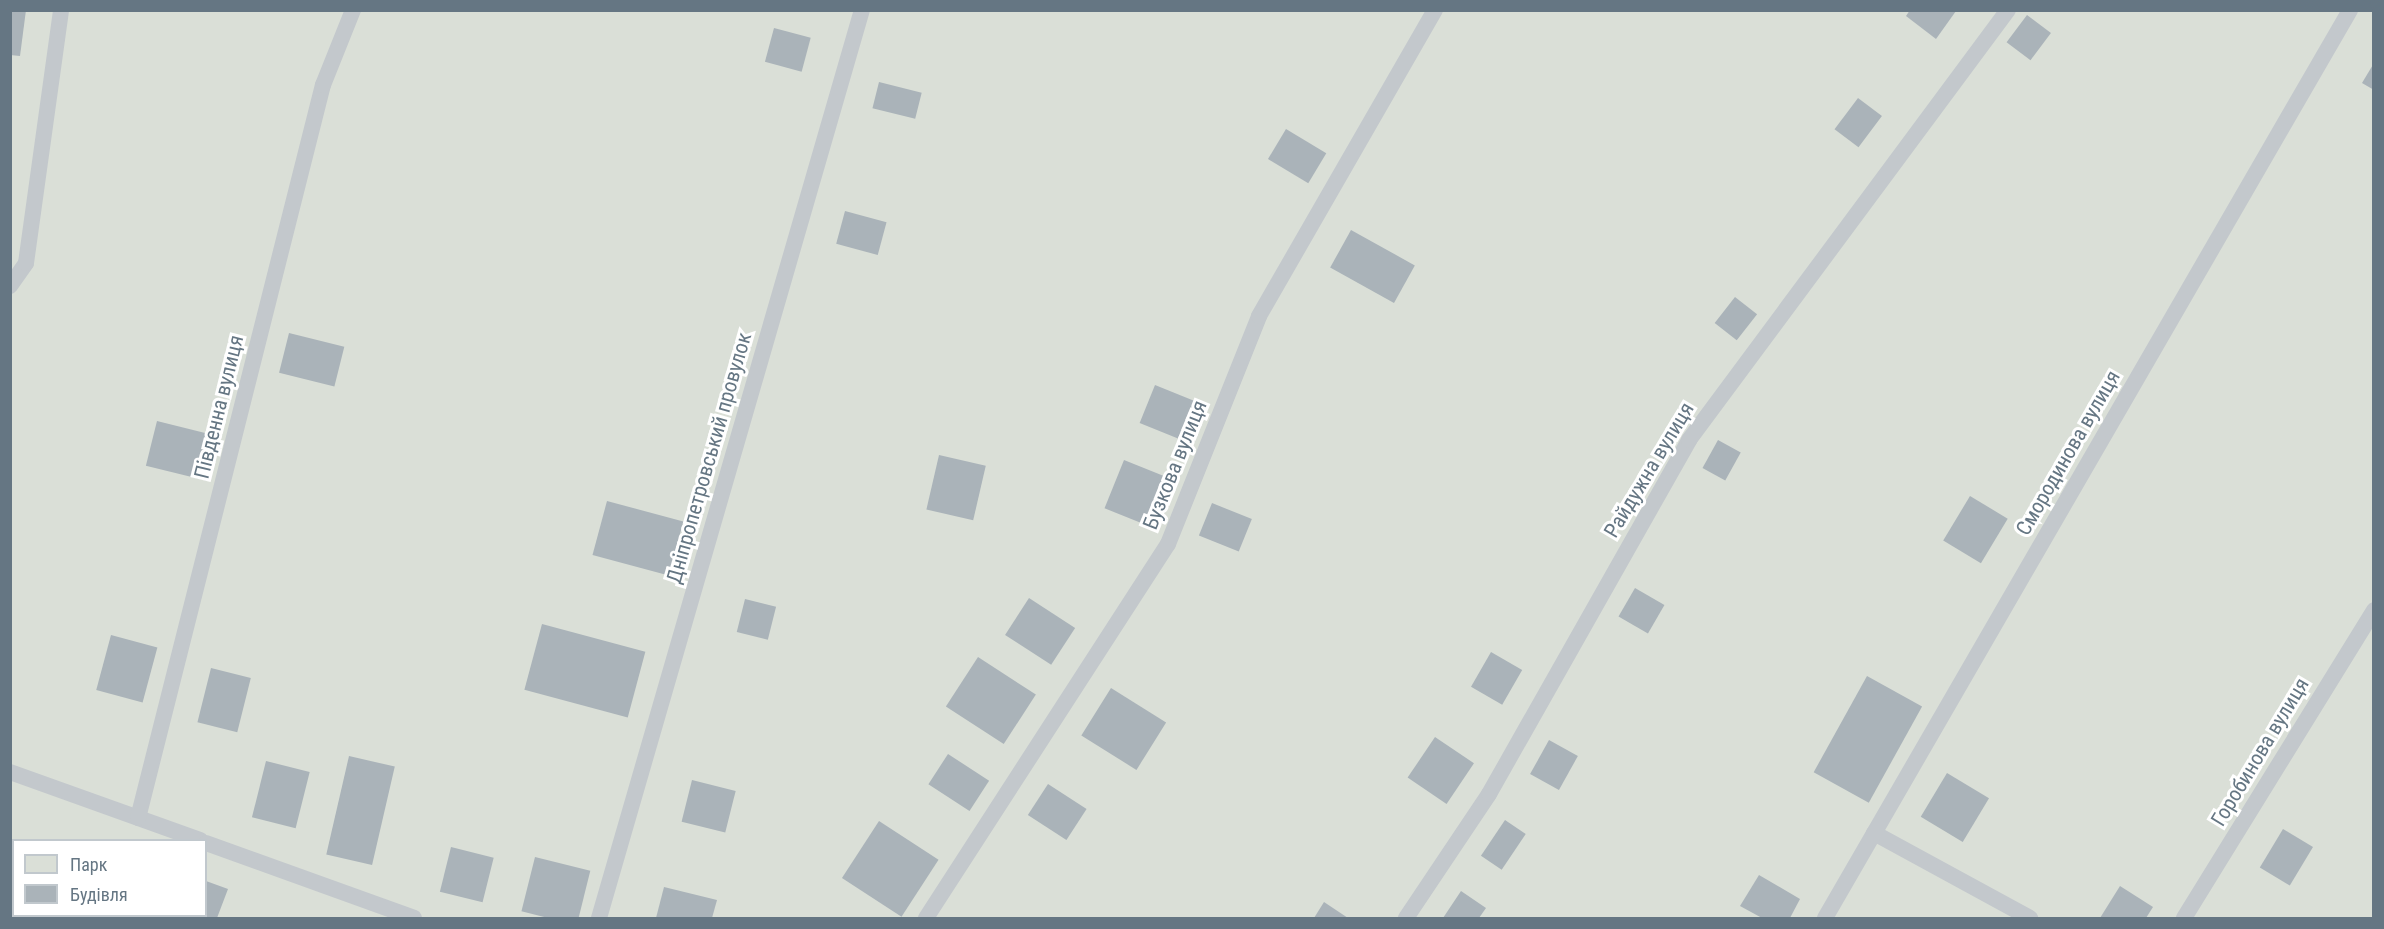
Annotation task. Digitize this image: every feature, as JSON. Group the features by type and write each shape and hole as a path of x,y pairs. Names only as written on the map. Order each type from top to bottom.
{"lane":[{"path":"10,286 26,263 61,10"},
{"name":"Південна вулиця","path":"138,818 323,85 353,10"},
{"name":"Дніпропетровський провулок","path":"599,918 862,10"},
{"name":"Бузкова вулиця","path":"926,918 1168,544 1259,316 1435,10"},
{"name":"Райдужна вулиця","path":"1406,918 1489,794 1689,440 2008,10"},
{"name":"Смородинова вулиця","path":"1825,918 2350,10"},
{"name":"Горобинова вулиця","path":"2184,918 2373,610"},
{"path":"10,771 197,839"},
{"path":"1874,833 2030,918"},
{"path":"207,843 414,918"}],"green space":[{"path":"11,11 2373,11 2373,918 11,918"}],"building":[{"path":"10,10 26,10 20,56 10,55"},
{"path":"1910,10 1956,11 1936,39 1906,16"},
{"path":"2027,15 2051,33 2030,60 2007,42"},
{"path":"774,28 811,38 802,72 765,62"},
{"path":"2374,63 2374,90 2362,83"},
{"path":"879,82 922,93 915,119 872,108"},
{"path":"1858,98 1882,116 1858,147 1835,129"},
{"path":"1286,129 1326,153 1308,183 1268,159"},
{"path":"845,211 887,222 878,255 836,244"},
{"path":"1351,230 1415,265 1394,303 1330,268"},
{"path":"1735,297 1757,314 1737,340 1715,323"},
{"path":"289,333 344,347 334,387 279,373"},
{"path":"1155,385 1201,404 1186,442 1140,423"},
{"path":"157,421 218,436 207,481 146,466"},
{"path":"1718,440 1741,453 1725,481 1702,468"},
{"path":"939,455 986,466 973,520 926,510"},
{"path":"1124,460 1171,479 1152,527 1105,508"},
{"path":"1970,496 2008,519 1981,563 1943,541"},
{"path":"607,501 683,521 669,576 593,555"},
{"path":"1212,503 1252,519 1239,552 1199,535"},
{"path":"1635,588 1664,605 1648,634 1618,617"},
{"path":"1029,598 1075,628 1051,665 1005,635"},
{"path":"745,599 776,607 768,640 737,632"},
{"path":"542,624 645,652 628,717 524,690"},
{"path":"111,635 157,647 143,702 96,690"},
{"path":"1491,652 1522,670 1502,705 1471,687"},
{"path":"978,657 1036,695 1004,744 946,706"},
{"path":"211,668 251,678 237,732 197,722"},
{"path":"1867,676 1922,707 1869,803 1814,772"},
{"path":"1111,688 1166,722 1136,770 1081,735"},
{"path":"1435,737 1474,763 1447,804 1408,778"},
{"path":"1549,740 1578,756 1559,790 1530,774"},
{"path":"948,754 989,781 969,811 928,784"},
{"path":"349,756 395,767 372,865 326,854"},
{"path":"266,761 310,772 296,828 252,817"},
{"path":"1947,773 1989,798 1963,842 1921,817"},
{"path":"692,780 736,791 725,833 682,822"},
{"path":"1048,784 1087,809 1066,840 1028,815"},
{"path":"1505,820 1526,834 1502,870 1481,856"},
{"path":"879,821 939,860 902,917 842,878"},
{"path":"2283,829 2313,847 2290,886 2260,868"},
{"path":"451,847 494,858 483,902 440,892"},
{"path":"535,857 590,871 579,918 548,918 521,911"},
{"path":"1759,875 1800,899 1790,918 1762,918 1740,906"},
{"path":"207,881 228,889 217,918 149,918 207,917"},
{"path":"2120,886 2153,907 2146,918 2100,918"},
{"path":"664,887 717,900 712,918 656,918"},
{"path":"1461,891 1486,908 1479,918 1443,918"},
{"path":"1324,902 1348,918 1314,918"}]}
